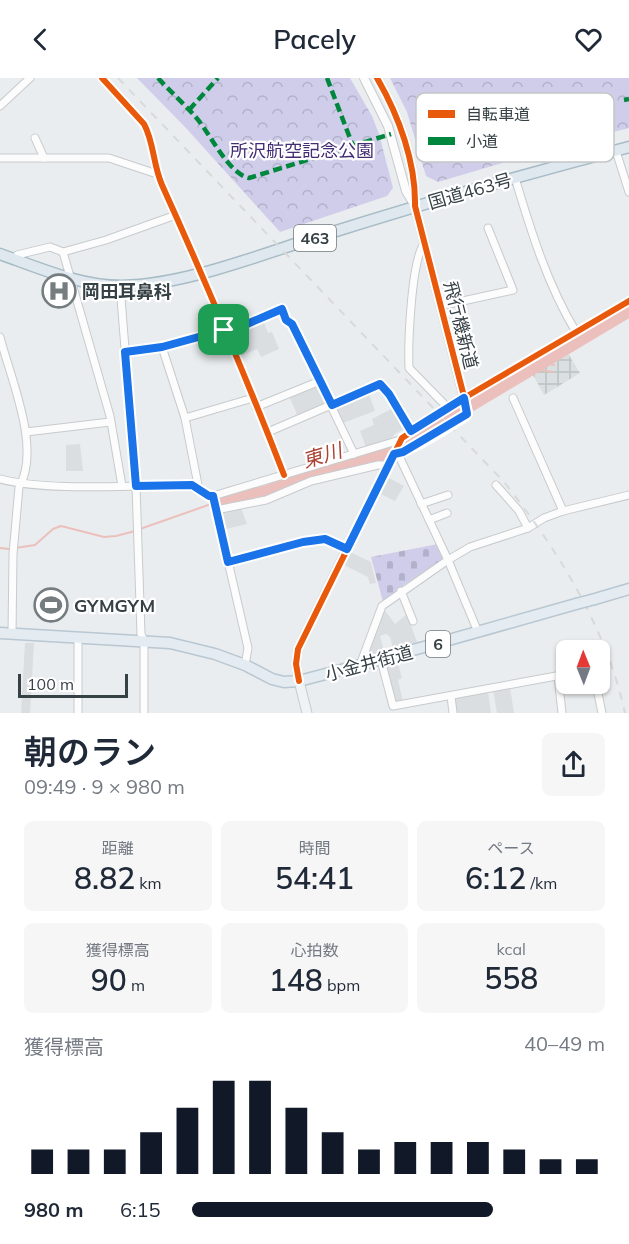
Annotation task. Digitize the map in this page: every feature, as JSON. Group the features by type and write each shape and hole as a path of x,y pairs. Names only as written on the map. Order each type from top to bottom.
{"highway":[{"name":"国道463号","path":"616,151 629,147"},
{"name":"国道463号","path":"0,254 96,284 120,286 154,284 202,272 415,207 575,162"}],"main road":[{"name":"小金井街道","path":"0,633 170,643 201,650 245,665 272,679 284,682 299,681 629,589"},
{"path":"299,681 307,713"}],"street":[{"path":"0,106 30,78"},
{"path":"102,78 148,131 157,174 202,272 284,475"},
{"path":"364,78 388,126 406,190 415,207"},
{"path":"377,78 399,124 416,188 415,207"},
{"path":"35,138 44,158"},
{"path":"616,151 629,192"},
{"path":"0,158 109,158 157,174"},
{"path":"515,178 547,275 576,332"},
{"name":"飛行機新道","path":"400,441 411,431 464,399 415,207"},
{"path":"16,260 17,255 50,247 63,252 106,240 176,214"},
{"path":"440,306 513,290 488,228"},
{"path":"425,242 419,253 409,325 409,368 448,408"},
{"path":"63,252 110,416 122,486"},
{"path":"120,286 136,486 141,634 144,641 144,713"},
{"path":"394,453 403,452 466,417 464,399 629,301"},
{"path":"125,352 162,347 225,332 282,309 286,320 292,324 354,454"},
{"path":"0,337 28,442 14,542 12,634"},
{"path":"162,347 185,418 199,490"},
{"path":"256,406 320,381"},
{"path":"268,432 382,384 411,431"},
{"path":"185,418 253,398"},
{"path":"513,398 563,511"},
{"path":"26,432 110,422"},
{"path":"215,502 284,475 400,441"},
{"path":"299,681 296,664 298,649 400,441"},
{"path":"394,453 399,456 422,504 478,632"},
{"path":"215,502 266,500 311,481 378,465 389,465"},
{"path":"0,479 21,484 192,485 209,496 215,502 248,648 245,665"},
{"path":"496,485 519,511 528,528"},
{"path":"422,504 448,495"},
{"path":"360,665 382,606 448,560 470,547 528,528 563,511 629,495"},
{"path":"429,519 447,513"},
{"path":"228,562 303,542 325,539 347,549"},
{"path":"401,591 414,621"},
{"path":"78,639 78,713"},
{"path":"381,660 393,706 556,676"},
{"path":"560,694 562,713"},
{"path":"598,694 602,713"},
{"path":"451,696 453,713"}],"shaded area":[{"path":"262,318 268,333 272,332 279,349 261,357 257,349 238,357 234,347 250,340 243,327"},
{"path":"567,352 580,373 544,395 532,373"},
{"path":"317,385 329,404 298,417 289,396"},
{"path":"368,391 375,411 343,423 334,406"},
{"path":"395,407 407,427 391,439 366,447 360,431 374,425 372,419"},
{"path":"80,444 83,471 66,471 66,445"},
{"path":"389,478 404,486 395,501 381,494"},
{"path":"241,508 247,524 222,530 219,512"},
{"path":"350,552 371,562 376,583 370,584 368,577 344,565"},
{"path":"383,608 395,624 407,614 418,645 394,652 390,637 386,634 380,636 385,655 365,660"},
{"path":"25,643 34,643 30,713 21,713"},
{"path":"397,660 402,678 398,680 403,702 396,703 385,663"},
{"path":"510,687 514,713 497,713 493,690"},
{"path":"488,691 491,713 455,713 451,696"}],"green space":[{"name":"所沢航空記念公園","path":"137,78 350,78 372,116 393,188 387,196 280,232 185,127"},
{"path":"390,78 629,78 629,128 614,132 614,93 416,93 416,142 407,112"},
{"path":"422,162 506,162 438,182 426,176"},
{"path":"438,544 446,559 405,584 383,602 371,557"}],"waterway":[{"name":"東川","path":"216,502 268,492 293,481 369,461 410,441 629,310"},
{"name":"東川","path":"540,362 554,365"},
{"path":"530,368 553,372"},
{"name":"東川","path":"140,529 214,503"},
{"name":"東川","path":"0,548 35,545 53,529 61,526 104,537 135,531"}],"railway":[{"path":"118,78 504,482 543,535 578,591 606,650 625,713"}],"marked path":[{"path":"158,78 200,122 233,168 249,178 391,134"},
{"path":"189,110 218,78"},
{"path":"327,78 353,146"},
{"path":"624,100 629,99"}],"cycle path":[{"path":"102,78 144,124 162,185 225,329 284,475"},
{"path":"377,78 405,140 413,173 415,206 468,412 466,417 431,438 394,454"},
{"path":"299,681 296,664 298,649 402,438 464,398 629,301"}],"place":[{"name":"岡田耳鼻科","path":"59,291"},
{"name":"GYMGYM","path":"51,605"}],"route":[{"path":"282,309 286,320 292,324 332,405 382,384 411,431 464,398 466,417 403,452 394,454 347,549 325,539 303,542 228,562 213,496 209,496 192,485 136,486 125,352 162,347 224,330 226,333 282,309"}]}
